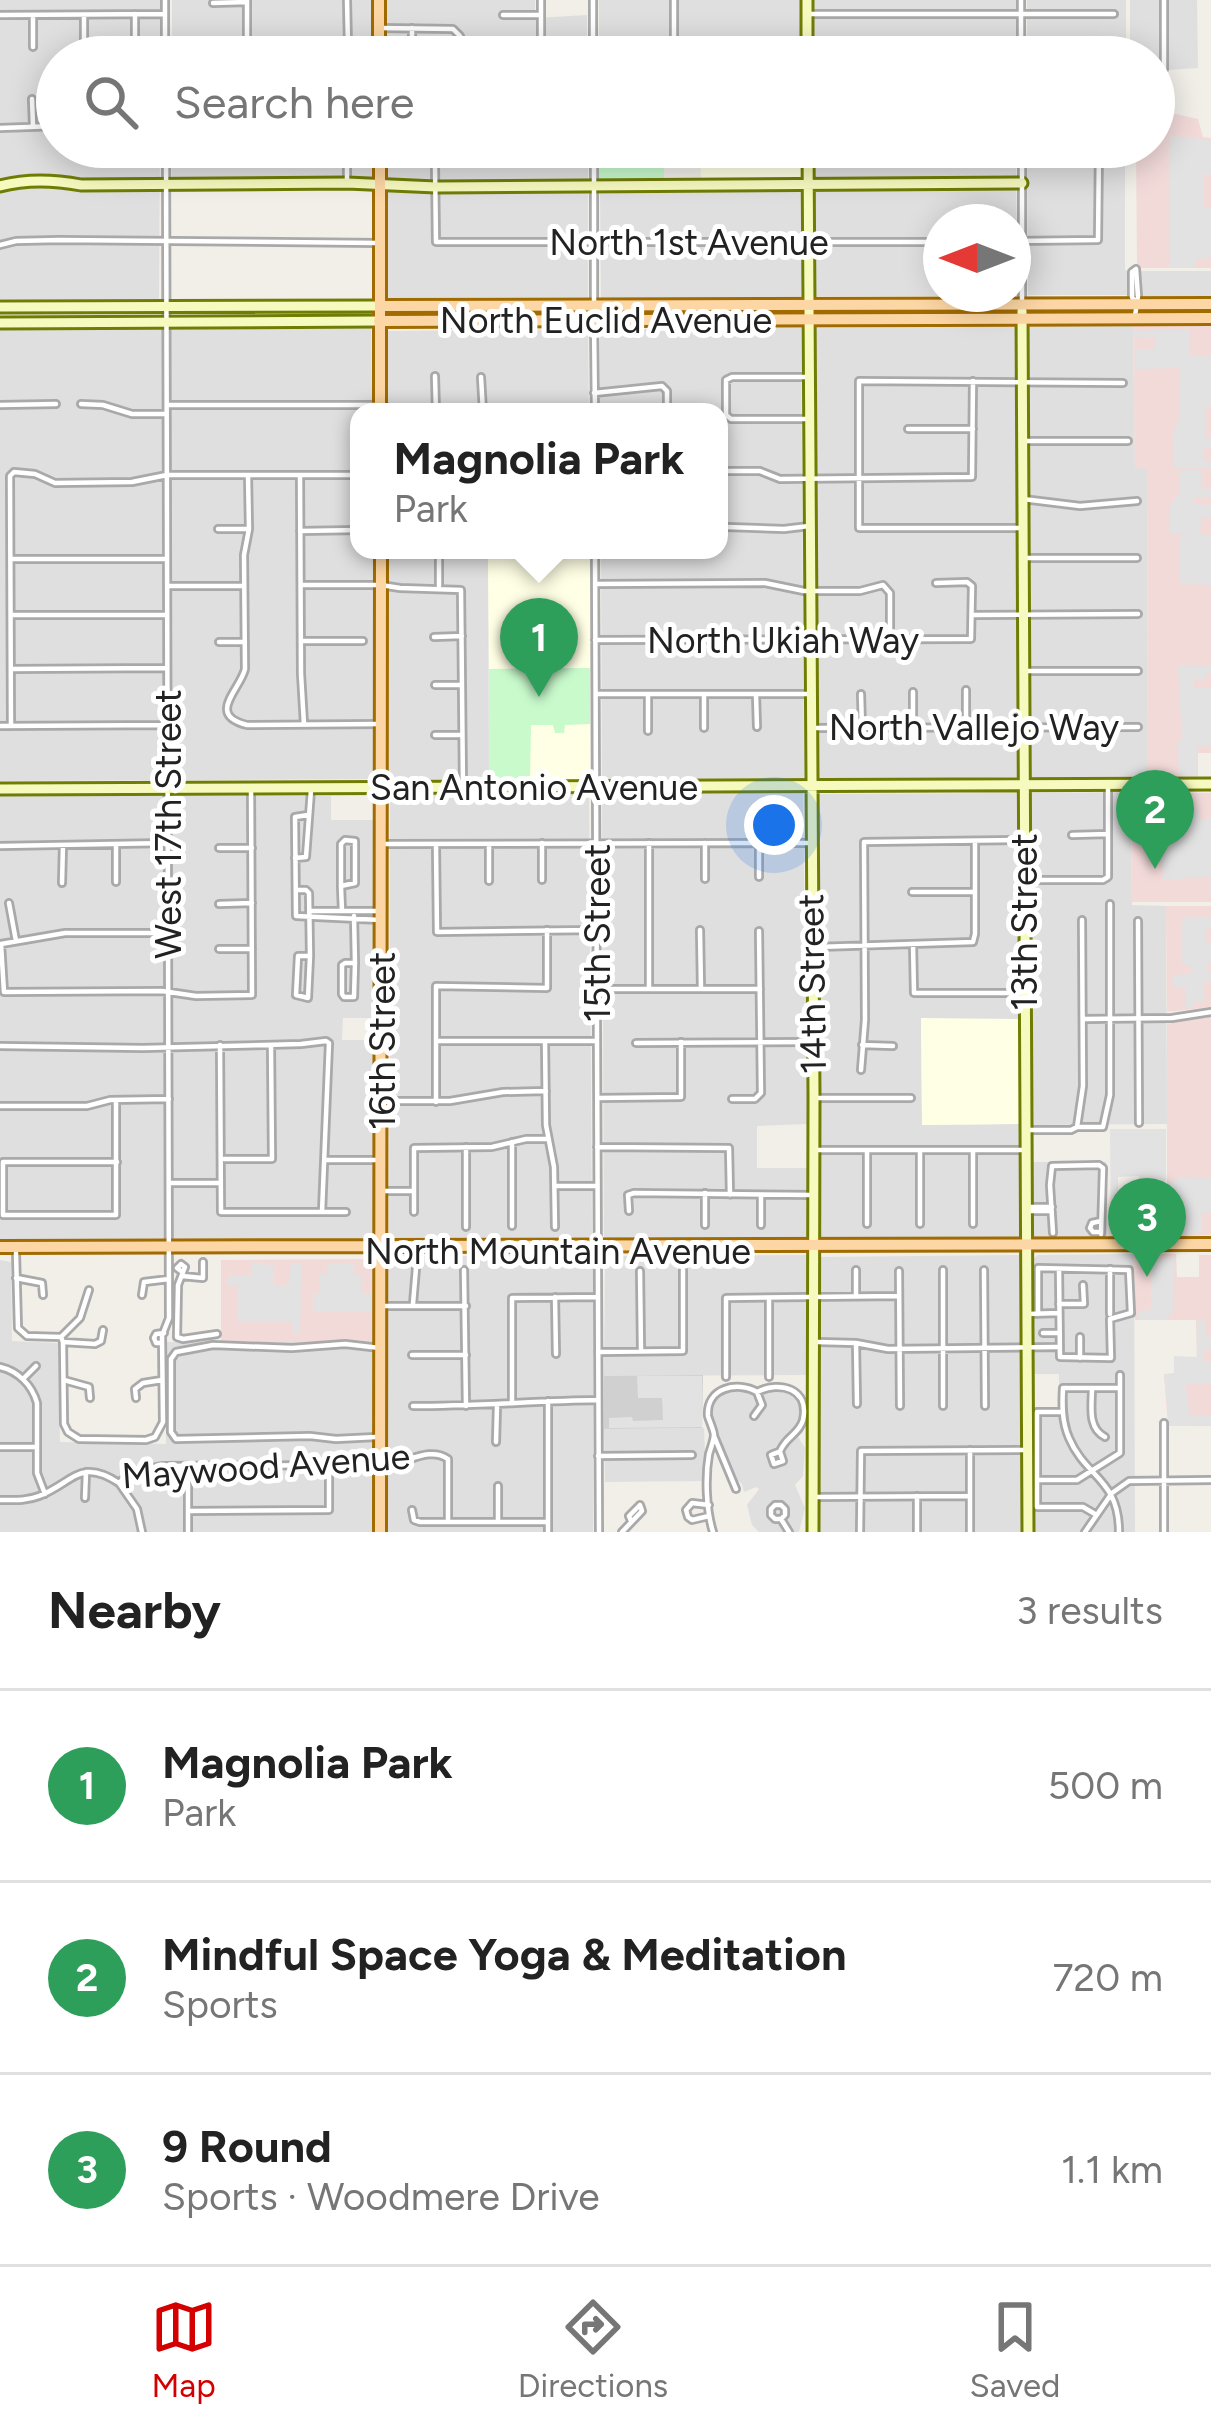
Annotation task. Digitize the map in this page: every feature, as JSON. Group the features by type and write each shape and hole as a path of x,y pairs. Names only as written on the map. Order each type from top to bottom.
{"main road":[{"path":"380,0 380,36"},
{"path":"380,168 380,403"},
{"path":"1092,303 1092,319"},
{"name":"North Euclid Avenue","path":"1031,310 1092,303 1211,304"},
{"path":"1188,303 1188,318"},
{"path":"701,304 701,320"},
{"name":"North Euclid Avenue","path":"380,321 487,320 701,304 923,308"},
{"name":"North Euclid Avenue","path":"380,305 487,305 701,320 995,312"},
{"path":"487,305 487,320"},
{"name":"North Euclid Avenue","path":"1031,312 1092,319 1211,318"},
{"name":"16th Street","path":"380,1532 381,559"},
{"name":"North Mountain Avenue","path":"0,1250 169,1255 269,1249 1211,1244"},
{"name":"North Mountain Avenue","path":"0,1250 169,1255"}],"street":[{"path":"165,0 165,36"},
{"path":"347,0 348,36"},
{"path":"541,0 541,36"},
{"path":"593,0 593,36"},
{"path":"674,0 674,36"},
{"path":"807,0 807,36"},
{"path":"1021,0 1021,36"},
{"path":"1164,0 1164,36"},
{"path":"213,2 247,1 247,36"},
{"path":"84,14 84,36"},
{"path":"134,14 135,36"},
{"path":"0,15 165,14"},
{"path":"807,14 1114,14"},
{"path":"33,15 33,47"},
{"path":"502,15 541,15"},
{"path":"380,28 453,29 460,36"},
{"path":"412,28 412,36"},
{"path":"32,99 32,125"},
{"path":"0,128 36,125"},
{"name":"West 17th Street","path":"64,1381 64,1424 79,1439 150,1439 158,1433 163,1422 162,1343 154,1339 164,1333 170,1318 166,168"},
{"path":"347,168 347,183"},
{"path":"434,168 436,187"},
{"path":"593,168 595,403"},
{"name":"14th Street","path":"808,168 814,1195 812,1342 804,1436 813,1532"},
{"path":"1022,168 1022,204"},
{"path":"1031,242 1098,240 1100,168"},
{"path":"0,187 20,182 436,187 1022,183"},
{"name":"North 1st Avenue","path":"436,187 436,242 923,242"},
{"path":"0,245 26,241 379,243"},
{"path":"1136,303 1136,319"},
{"name":"North Euclid Avenue","path":"0,323 268,306 380,305"},
{"path":"268,306 268,321"},
{"name":"North Euclid Avenue","path":"0,307 268,321 380,321"},
{"path":"59,307 59,322"},
{"name":"13th Street","path":"1022,312 1025,1150 1033,1314 1028,1348 1028,1532"},
{"path":"435,376 436,403"},
{"path":"726,403 726,380 732,377 808,376"},
{"path":"481,377 483,403"},
{"path":"1023,528 859,528 859,381 1123,383"},
{"path":"728,471 809,479 972,477 973,381"},
{"path":"595,393 662,386 668,403"},
{"path":"0,404 56,404"},
{"path":"81,404 132,414 166,414"},
{"path":"166,405 350,408"},
{"path":"728,417 808,419"},
{"path":"908,429 973,429"},
{"path":"1023,441 1128,441"},
{"path":"11,726 10,476 18,472 55,482 132,482 167,475 350,475"},
{"path":"248,475 244,669 228,701 232,719 247,725 381,724"},
{"path":"300,475 304,724"},
{"path":"1023,500 1079,506 1137,501"},
{"path":"728,527 809,526"},
{"path":"218,529 249,529"},
{"path":"301,530 350,530"},
{"path":"1023,558 1137,558"},
{"path":"10,559 167,559"},
{"path":"439,559 439,588"},
{"name":"15th Street","path":"595,559 599,1532"},
{"path":"936,583 972,586 972,615 1138,614"},
{"path":"595,584 765,584 809,592 850,592 883,585 888,588 890,640"},
{"path":"301,585 461,590 463,787"},
{"path":"167,586 244,586"},
{"path":"11,615 167,615"},
{"name":"North Ukiah Way","path":"596,640 971,639 972,615"},
{"path":"434,637 462,636"},
{"path":"301,641 363,641"},
{"path":"220,642 245,642"},
{"path":"10,669 167,668"},
{"path":"1024,671 1138,671"},
{"path":"435,685 462,685"},
{"path":"966,690 966,727"},
{"path":"913,692 913,728"},
{"path":"596,694 810,694"},
{"path":"648,694 648,731"},
{"path":"861,694 862,728"},
{"path":"704,695 704,728"},
{"path":"757,695 757,727"},
{"path":"0,726 167,725"},
{"name":"North Vallejo Way","path":"810,728 1138,727"},
{"path":"435,735 462,735"},
{"path":"1024,880 1108,878 1108,784"},
{"name":"San Antonio Avenue","path":"0,789 1211,784"},
{"path":"168,934 65,933 1,944 4,992 252,995 251,787"},
{"path":"296,858 306,856 311,787"},
{"path":"308,815 295,817 296,914 382,915"},
{"path":"1072,835 1108,834"},
{"path":"812,946 973,943 975,839"},
{"path":"341,886 355,883 352,840 341,844 341,886 342,914"},
{"path":"861,1070 864,842 1024,840"},
{"path":"0,846 168,843"},
{"path":"542,843 542,880"},
{"path":"649,843 650,988"},
{"path":"705,843 705,879"},
{"path":"759,843 759,878"},
{"path":"382,844 811,843"},
{"path":"436,844 437,932 597,929"},
{"path":"489,844 489,881"},
{"path":"62,883 63,845"},
{"path":"116,845 116,882"},
{"path":"219,848 252,848"},
{"path":"296,890 309,892 310,914 310,956 310,995 297,998 296,959 310,956"},
{"path":"912,892 975,892"},
{"path":"9,903 16,941"},
{"path":"219,904 252,904"},
{"path":"1025,1130 1072,1130 1105,1123 1110,1094 1109,904"},
{"path":"354,914 355,963 354,997 344,997 342,965 355,963"},
{"path":"1077,1126 1083,1086 1082,920"},
{"path":"1138,921 1138,1123"},
{"path":"436,1102 436,986 547,988 547,930"},
{"path":"700,930 700,989"},
{"path":"732,1099 755,1099 761,1093 759,932"},
{"path":"913,944 914,993 1025,993"},
{"path":"220,950 252,950"},
{"path":"597,989 760,989"},
{"path":"1083,1019 1172,1018 1211,1012"},
{"path":"436,1041 597,1040"},
{"path":"545,1041 555,1226"},
{"path":"0,1046 329,1042 322,1212"},
{"path":"637,1042 813,1042"},
{"path":"597,1098 681,1097 681,1042"},
{"path":"220,1045 221,1212 346,1212"},
{"path":"221,1159 272,1159 271,1045"},
{"path":"861,1046 893,1046"},
{"path":"382,1101 436,1102 546,1091"},
{"path":"814,1098 911,1098"},
{"path":"0,1106 87,1106 169,1099"},
{"path":"116,1100 117,1162 116,1215 3,1215 3,1162 117,1162"},
{"path":"414,1212 414,1148 499,1147 548,1139"},
{"path":"512,1142 512,1226"},
{"path":"466,1148 466,1227"},
{"path":"597,1148 730,1148 730,1196"},
{"path":"814,1150 1025,1150"},
{"path":"867,1150 867,1224"},
{"path":"920,1150 920,1224"},
{"path":"973,1150 973,1224"},
{"path":"326,1160 381,1160"},
{"path":"1052,1233 1052,1166 1103,1168 1104,1218 1101,1233 1093,1232 1092,1222 1101,1221"},
{"path":"170,1183 221,1183"},
{"path":"554,1186 597,1186"},
{"path":"381,1191 414,1191"},
{"path":"629,1211 628,1195 634,1193 814,1195"},
{"path":"704,1193 705,1225"},
{"path":"761,1195 761,1225"},
{"path":"1026,1209 1052,1209"},
{"path":"16,1253 16,1324 20,1330 34,1338 95,1344 101,1341 103,1330"},
{"path":"169,1255 180,1271 203,1278 203,1262"},
{"path":"413,1306 416,1268"},
{"path":"1058,1313 1033,1314 1038,1268 1129,1270 1130,1313 1110,1316"},
{"path":"1110,1268 1111,1358"},
{"path":"1059,1269 1060,1357 1122,1358"},
{"path":"464,1270 466,1406"},
{"path":"640,1270 640,1352"},
{"path":"598,1352 683,1351 683,1270"},
{"path":"856,1270 856,1297"},
{"path":"899,1270 900,1406"},
{"path":"943,1270 944,1406"},
{"path":"984,1270 986,1406"},
{"path":"180,1271 177,1336 217,1334"},
{"path":"16,1278 42,1283 43,1295"},
{"path":"142,1295 144,1282 169,1279"},
{"path":"1059,1304 1084,1304 1084,1285"},
{"path":"89,1290 77,1323 62,1340 64,1381 85,1384 90,1398"},
{"path":"726,1377 726,1298 899,1296"},
{"path":"512,1402 512,1298 597,1298"},
{"path":"555,1298 556,1354"},
{"path":"769,1298 769,1377"},
{"path":"381,1306 466,1306"},
{"path":"1043,1333 1058,1333"},
{"path":"1080,1337 1080,1358"},
{"path":"812,1342 943,1350 1059,1347"},
{"path":"856,1343 857,1404"},
{"path":"380,1348 213,1345 172,1355 171,1432 176,1439 380,1437"},
{"path":"412,1355 466,1355"},
{"path":"0,1366 16,1372 34,1393 37,1473 45,1494"},
{"path":"23,1379 36,1366"},
{"path":"1037,1480 1077,1480 1120,1453 1120,1375"},
{"path":"136,1397 140,1384 163,1379"},
{"path":"757,1392 775,1385 790,1389 801,1401 804,1436 785,1442 780,1451"},
{"path":"736,1489 708,1412 715,1395 733,1386 746,1386 757,1392 762,1405 754,1416"},
{"path":"1119,1532 1119,1511 1112,1493 1071,1443 1063,1388 1120,1388"},
{"path":"1092,1388 1093,1422 1105,1436"},
{"path":"548,1400 548,1532"},
{"path":"413,1406 598,1400"},
{"path":"496,1442 497,1406"},
{"path":"1063,1412 1037,1412 1037,1507 1083,1507 1095,1514"},
{"path":"1161,1423 1165,1432 1164,1532"},
{"path":"713,1532 709,1505 714,1436"},
{"path":"0,1447 37,1447"},
{"path":"970,1450 970,1532"},
{"path":"860,1532 861,1451 1028,1450"},
{"path":"710,1451 720,1453"},
{"name":"Maywood Avenue","path":"86,1472 104,1474 119,1483 138,1470 393,1465 421,1455 447,1456 448,1522"},
{"path":"598,1456 692,1455"},
{"path":"188,1510 329,1510 329,1465"},
{"path":"188,1466 188,1532"},
{"path":"0,1500 45,1494 68,1477 86,1472 85,1498"},
{"path":"1085,1532 1112,1493 1129,1481 1211,1480"},
{"path":"119,1483 132,1498 142,1532"},
{"path":"498,1486 498,1522"},
{"path":"917,1496 917,1531"},
{"path":"813,1497 970,1496"},
{"path":"709,1505 692,1503 686,1510 692,1520 709,1516"},
{"path":"412,1510 420,1522 548,1522"},
{"path":"781,1519 789,1532"},
{"path":"622,1532 631,1521"}],"shaded area":[{"path":"0,0 160,0 160,36 36,36 36,168 160,168 159,299 0,299"},
{"path":"172,0 372,0 372,36 172,36"},
{"path":"387,0 535,0 535,18 587,15 587,36 387,36"},
{"path":"599,0 802,0 802,36 599,36"},
{"path":"813,0 1016,0 1016,36 813,36"},
{"path":"1027,0 1126,0 1126,36 1027,36"},
{"path":"1130,0 1197,0 1198,68 1175,70 1175,36 1130,36"},
{"path":"1175,114 1198,119 1203,137 1211,138 1211,268 1137,268 1136,168 1175,168"},
{"path":"1175,136 1211,140 1211,174 1204,175 1203,207 1211,208 1211,258 1196,259 1195,268 1170,268 1170,168 1175,168"},
{"path":"172,168 372,168 372,178 172,178"},
{"path":"387,168 588,168 588,297 387,298"},
{"path":"701,168 803,168 803,178 701,178"},
{"path":"813,168 1016,168 1016,204 923,204 923,296 814,296"},
{"path":"1027,168 1125,168 1129,295 1031,295"},
{"path":"600,190 801,190 801,299 601,301"},
{"path":"1139,271 1211,271 1211,296 1138,296"},
{"path":"1133,324 1135,467 1147,468 1148,777 817,778 813,328"},
{"path":"1133,324 1211,324 1211,753 1198,753 1198,777 1148,777 1147,469 1135,468"},
{"path":"801,325 803,778 602,779 601,559 728,559 728,403 600,403 600,330"},
{"path":"371,326 372,403 350,403 350,559 373,559 374,779 0,781 0,327"},
{"path":"585,329 589,403 388,403 388,331"},
{"path":"1190,329 1190,355 1211,356 1211,408 1205,408 1205,437 1211,438 1211,447 1204,448 1203,460 1211,462 1211,468 1173,468 1171,438 1179,418 1179,368 1135,369 1135,349 1154,349 1155,338 1133,337 1133,331"},
{"path":"1180,470 1201,470 1201,488 1211,489 1211,498 1194,498 1194,504 1211,505 1211,518 1201,518 1200,534 1211,535 1211,585 1180,584 1180,535 1193,534 1170,533 1170,505 1180,493"},
{"path":"388,559 488,559 489,780 389,777"},
{"path":"488,559 590,559 590,668 489,669"},
{"path":"1178,666 1211,666 1206,679 1193,680 1194,688 1211,688 1211,745 1197,746 1198,776 1179,777"},
{"path":"590,724 590,779 530,780 530,725"},
{"path":"1131,792 1132,905 1166,906 1167,1124 1034,1125 1030,793"},
{"path":"1131,792 1211,793 1211,902 1132,902"},
{"path":"803,793 807,1124 757,1126 757,1168 807,1168 806,1238 604,1240 602,794"},
{"path":"1018,793 1021,1019 921,1019 922,1125 1021,1124 1021,1237 819,1238 815,794"},
{"path":"1139,793 1191,794 1188,805 1196,808 1201,820 1211,818 1211,902 1207,874 1163,880 1165,801 1139,799"},
{"path":"589,794 592,1237 389,1239 390,795"},
{"path":"0,796 331,796 331,820 374,820 374,1018 343,1018 342,1040 374,1040 373,1240 0,1241"},
{"path":"1166,906 1211,906 1211,1007 1167,1012"},
{"path":"1184,918 1211,918 1205,942 1211,943 1211,981 1204,982 1203,1001 1193,1001 1193,1008 1186,1008 1186,987 1174,987 1174,975 1191,974 1191,967 1181,963"},
{"path":"1211,1017 1211,1235 1148,1237 1148,1185 1167,1184 1167,1024"},
{"path":"921,1018 1021,1019 1021,1124 922,1125"},
{"path":"1110,1129 1166,1129 1163,1185 1179,1178 1211,1178 1211,1212 1202,1214 1202,1234 1164,1235 1164,1220 1154,1220 1154,1213 1161,1210 1161,1183 1147,1184 1147,1234 1140,1234 1139,1176 1118,1177 1118,1234 1111,1234"},
{"path":"1031,1162 1106,1162 1107,1238 1033,1238"},
{"path":"1134,1254 1135,1532 1034,1532 1033,1409 1059,1408 1059,1374 1034,1374 1034,1258"},
{"path":"1134,1254 1176,1254 1177,1277 1199,1277 1199,1255 1211,1255 1211,1426 1168,1426 1164,1374 1197,1373 1196,1320 1135,1320"},
{"path":"806,1255 806,1375 604,1376 605,1256"},
{"path":"1021,1255 1026,1532 816,1532 817,1257"},
{"path":"387,1256 593,1256 593,1532 388,1532"},
{"path":"1175,1258 1173,1308 1168,1319 1138,1319 1138,1311 1151,1310 1151,1263"},
{"path":"372,1259 372,1342 221,1342 221,1260"},
{"path":"0,1260 11,1262 12,1341 58,1343 60,1442 166,1444 166,1342 372,1342 372,1532 0,1532"},
{"path":"251,1262 274,1266 274,1286 288,1286 291,1263 302,1263 300,1333 293,1333 292,1322 238,1322 238,1285 226,1285 229,1275 251,1275"},
{"path":"327,1263 354,1263 354,1274 361,1275 361,1294 372,1294 372,1312 313,1312 313,1294 320,1294 320,1274 327,1274"},
{"path":"1206,1320 1211,1349 1204,1350 1204,1362 1211,1362 1211,1383 1186,1383 1186,1389 1190,1416 1211,1416 1211,1425 1169,1426 1164,1374 1174,1373 1174,1356 1197,1357 1197,1321"},
{"path":"703,1375 702,1428 604,1429 604,1376"},
{"path":"637,1376 702,1376 702,1427 609,1428 609,1418 663,1420 662,1398 638,1398"},
{"path":"733,1389 780,1389 798,1401 801,1417 794,1430 805,1448 803,1476 795,1485 805,1508 799,1532 759,1532 752,1525 747,1505 759,1489 744,1492 712,1419 718,1397"},
{"path":"704,1428 706,1481 605,1482 604,1429"}],"green space":[{"path":"599,168 664,168 664,179 599,179"},
{"path":"590,668 590,724 565,725 564,733 555,733 553,725 531,725 530,780 489,780 489,669"}],"place":[{"name":"Magnolia Park","path":"539,697"},
{"name":"Mindful Space Yoga & Meditation","path":"1155,869"},
{"name":"9 Round","path":"1147,1277"}]}
